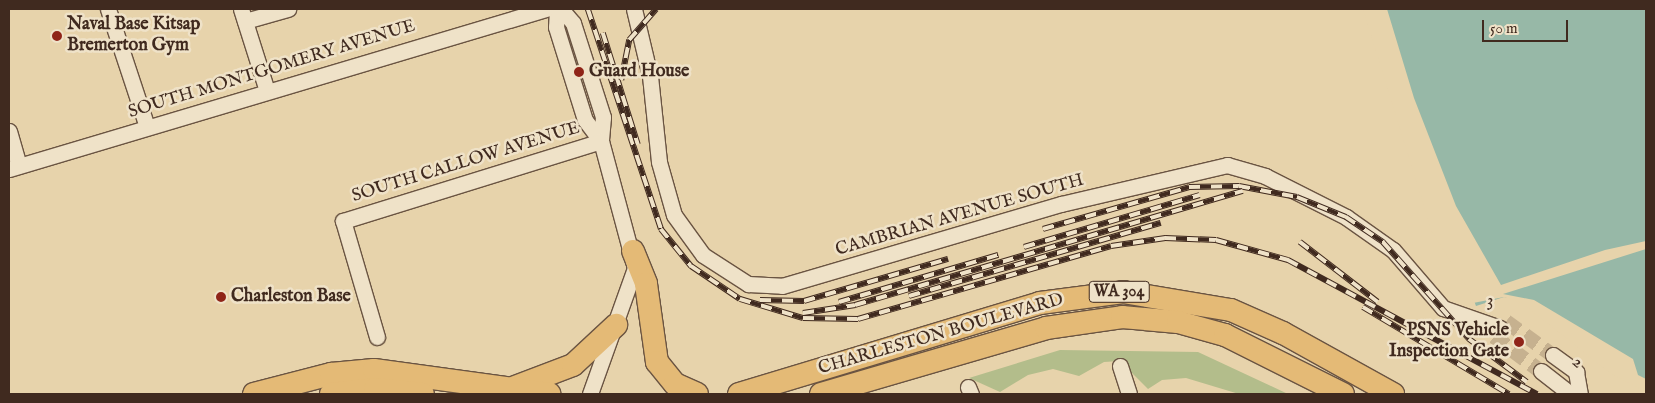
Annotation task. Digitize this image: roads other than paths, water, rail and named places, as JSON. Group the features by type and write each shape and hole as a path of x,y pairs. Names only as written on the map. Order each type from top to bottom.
{"highway":[{"path":"633,250 646,284 657,362 675,384 697,394"},
{"name":"CHARLESTON BOULEVARD","path":"738,394 1040,303 1123,292 1231,310 1283,333 1393,394"},
{"name":"CHARLESTON BOULEVARD","path":"821,394 1046,328 1122,317 1178,322 1226,336 1343,394"},
{"path":"515,387 573,365 616,325"},
{"path":"254,394 359,370 515,387 549,394"},
{"path":"345,393 383,389 423,394"}],"street":[{"path":"108,9 147,127"},
{"path":"267,91 243,15 288,9"},
{"name":"SOUTH MONTGOMERY AVENUE","path":"14,167 546,9"},
{"path":"559,9 572,22 602,117 601,141 633,250 635,268 590,394"},
{"path":"559,9 556,27 585,120 601,141"},
{"name":"CAMBRIAN AVENUE SOUTH","path":"634,9 650,76 659,162 674,215 703,256 748,284 782,286 1061,204 1227,165 1265,176 1357,224 1393,250 1443,308 1474,321"},
{"path":"9,132 14,167"},
{"name":"SOUTH CALLOW AVENUE","path":"377,337 343,221 601,141"},
{"name":"3","path":"1474,321 1500,328"},
{"name":"2","path":"1570,394 1547,363 1572,381 1579,394"},
{"path":"1120,366 1129,394"}],"tunnel":[{"path":"1506,321 1553,355"},
{"path":"1494,336 1541,371"}],"railway":[{"path":"588,9 661,229 691,266 740,299 803,318 858,319 1111,246 1165,238 1216,240 1288,260 1537,394"},
{"path":"621,80 629,40 656,9"},
{"path":"603,33 638,145"},
{"path":"1043,229 1189,187 1239,186 1297,197 1346,217 1383,242 1469,339 1527,382"},
{"path":"803,313 855,305 1243,191"},
{"path":"1024,247 1199,195"},
{"path":"909,296 1161,223"},
{"path":"1300,242 1378,302"},
{"path":"839,302 998,255"},
{"path":"760,300 804,301 948,259"},
{"path":"1363,307 1509,394"}],"place":[{"name":"Naval Base Kitsap Bremerton Gym","path":"57,36"},
{"name":"Guard House","path":"579,72"},
{"name":"Charleston Base","path":"221,297"},
{"name":"PSNS Vehicle Inspection Gate","path":"1519,342"}]}
